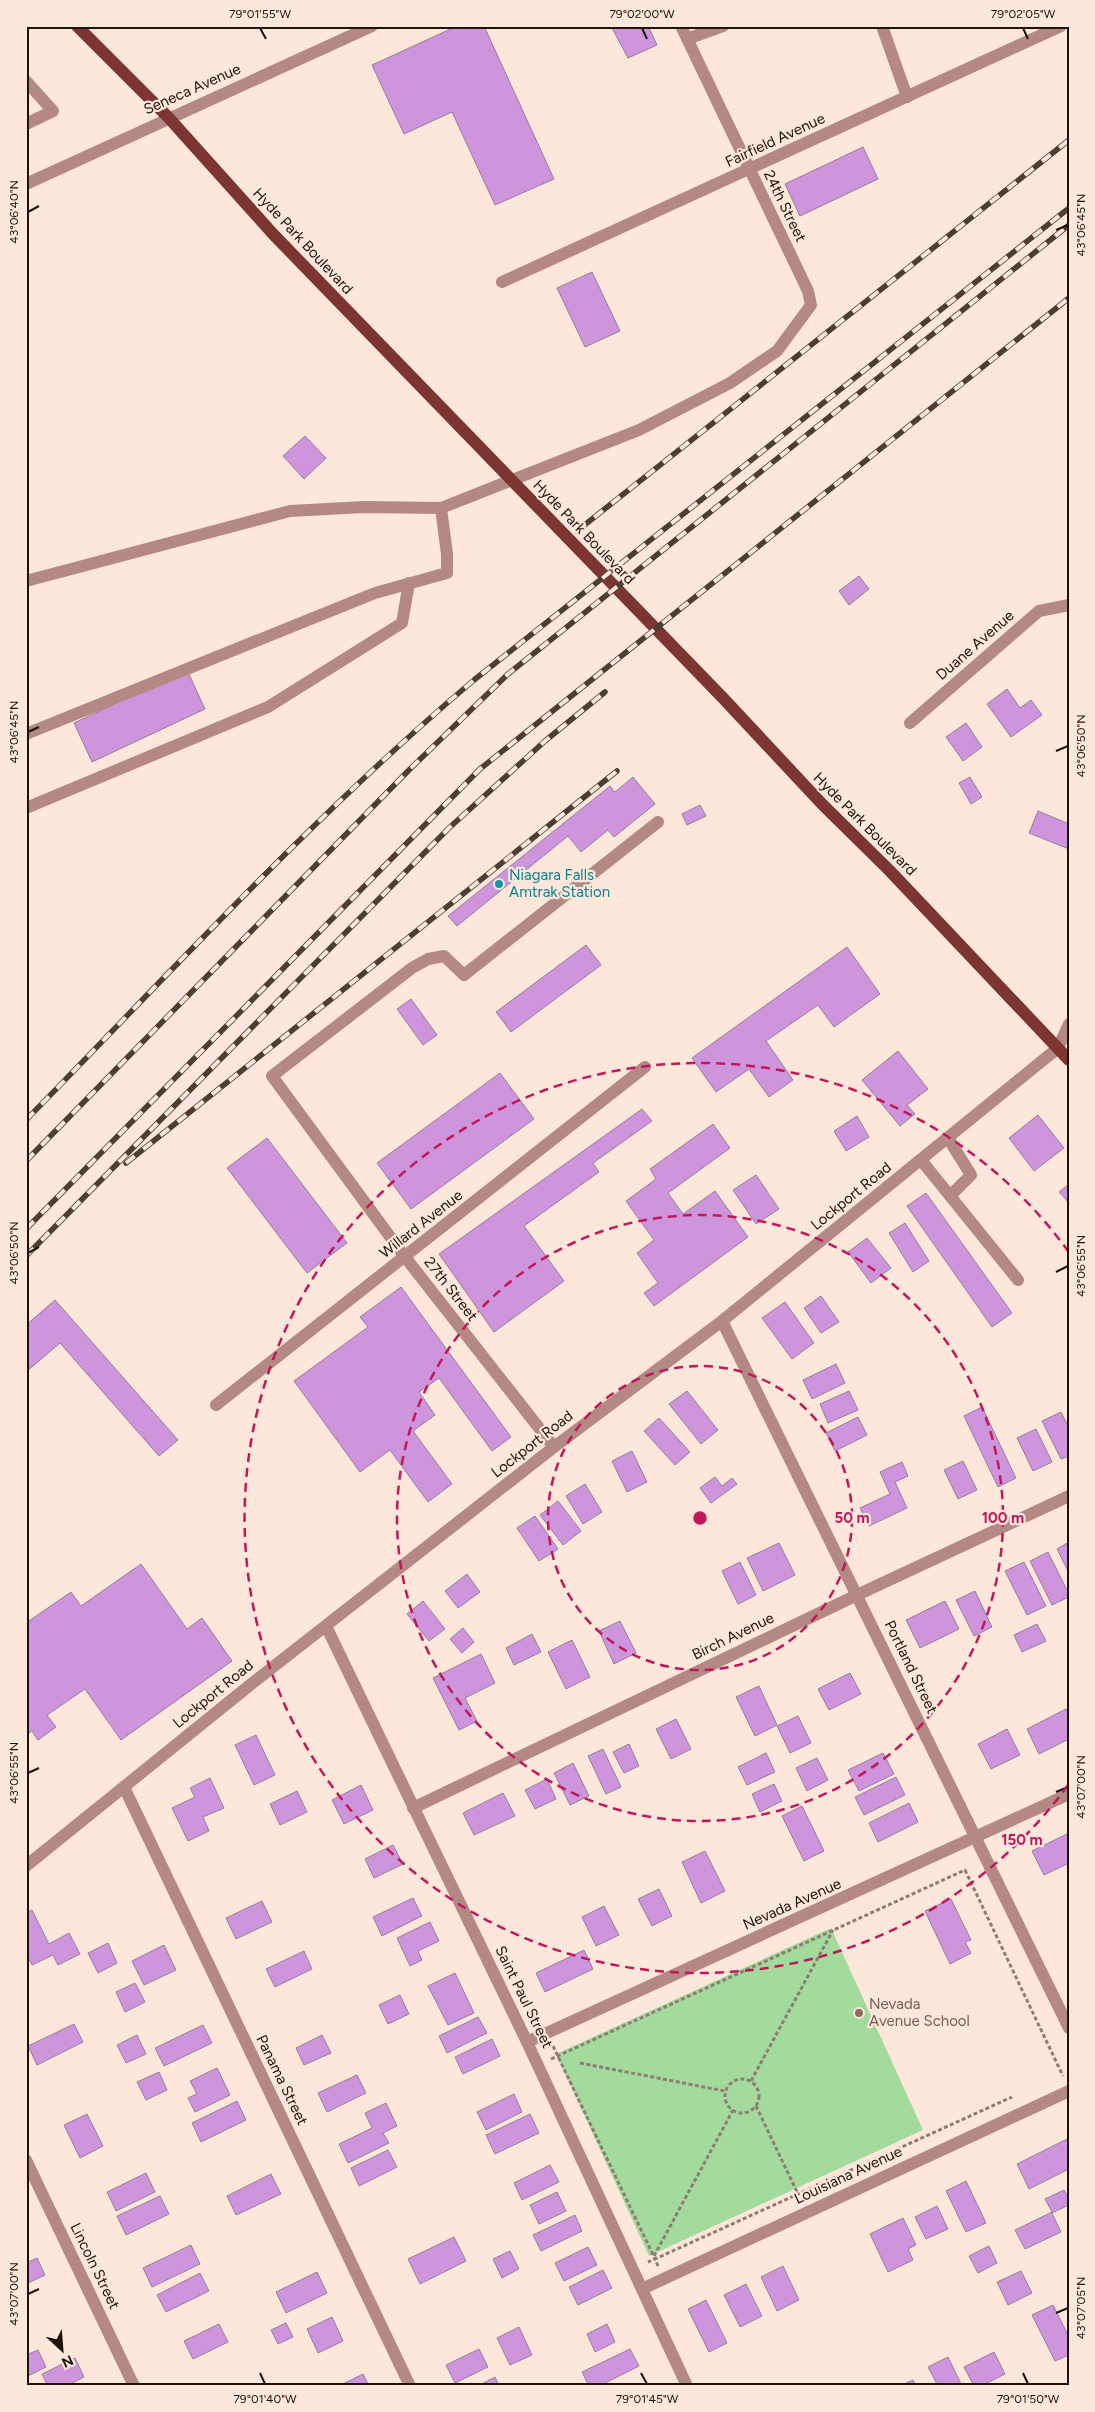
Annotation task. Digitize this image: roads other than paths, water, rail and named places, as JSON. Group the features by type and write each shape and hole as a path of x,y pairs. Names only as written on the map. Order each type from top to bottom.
{"main road":[{"name":"Hyde Park Boulevard","path":"77,26 168,117 273,234 722,698 822,804 890,871 1069,1060"}],"street":[{"name":"Seneca Avenue","path":"26,184 168,117 372,26"},
{"name":"24th Street","path":"441,508 638,430 730,383 777,351 811,305 808,291 681,26"},
{"path":"687,39 723,26"},
{"path":"882,26 907,97"},
{"name":"Fairfield Avenue","path":"502,282 1061,26"},
{"path":"26,81 53,111 26,124"},
{"path":"26,581 290,511 364,507 441,508 447,554 447,573 366,596 26,734"},
{"path":"26,808 268,707 402,623 409,584"},
{"name":"Duane Avenue","path":"910,723 1039,611 1069,605"},
{"name":"27th Street","path":"554,1447 405,1258 272,1076 412,968 428,959 444,956 464,975 658,822"},
{"path":"1058,1048 1069,1024"},
{"name":"Lockport Road","path":"26,1866 326,1626 554,1447 722,1321 1058,1048"},
{"name":"Willard Avenue","path":"216,1405 405,1258 644,1067"},
{"path":"948,1138 971,1175 950,1196"},
{"path":"921,1160 1018,1280"},
{"name":"Portland Street","path":"722,1321 977,1836 1069,2028"},
{"name":"Birch Avenue","path":"414,1808 857,1595 1069,1496"},
{"name":"Saint Paul Street","path":"326,1626 527,2042 687,2386"},
{"name":"Panama Street","path":"124,1787 410,2386"},
{"name":"Nevada Avenue","path":"527,2042 1069,1794"},
{"name":"Louisiana Avenue","path":"642,2289 1069,2091"},
{"name":"Lincoln Street","path":"26,2160 134,2386"}],"railway":[{"path":"577,531 1069,140"},
{"path":"26,1120 245,894 357,785 474,680 1069,208"},
{"path":"26,1161 409,770 508,674 1069,225"},
{"path":"26,1229 480,769 1069,298"},
{"path":"26,1256 449,828 545,741 605,692"},
{"path":"126,1163 617,771"}],"place":[{"name":"Niagara Falls Amtrak Station","path":"499,884"},
{"name":"Nevada Avenue School","path":"859,2013"}]}
